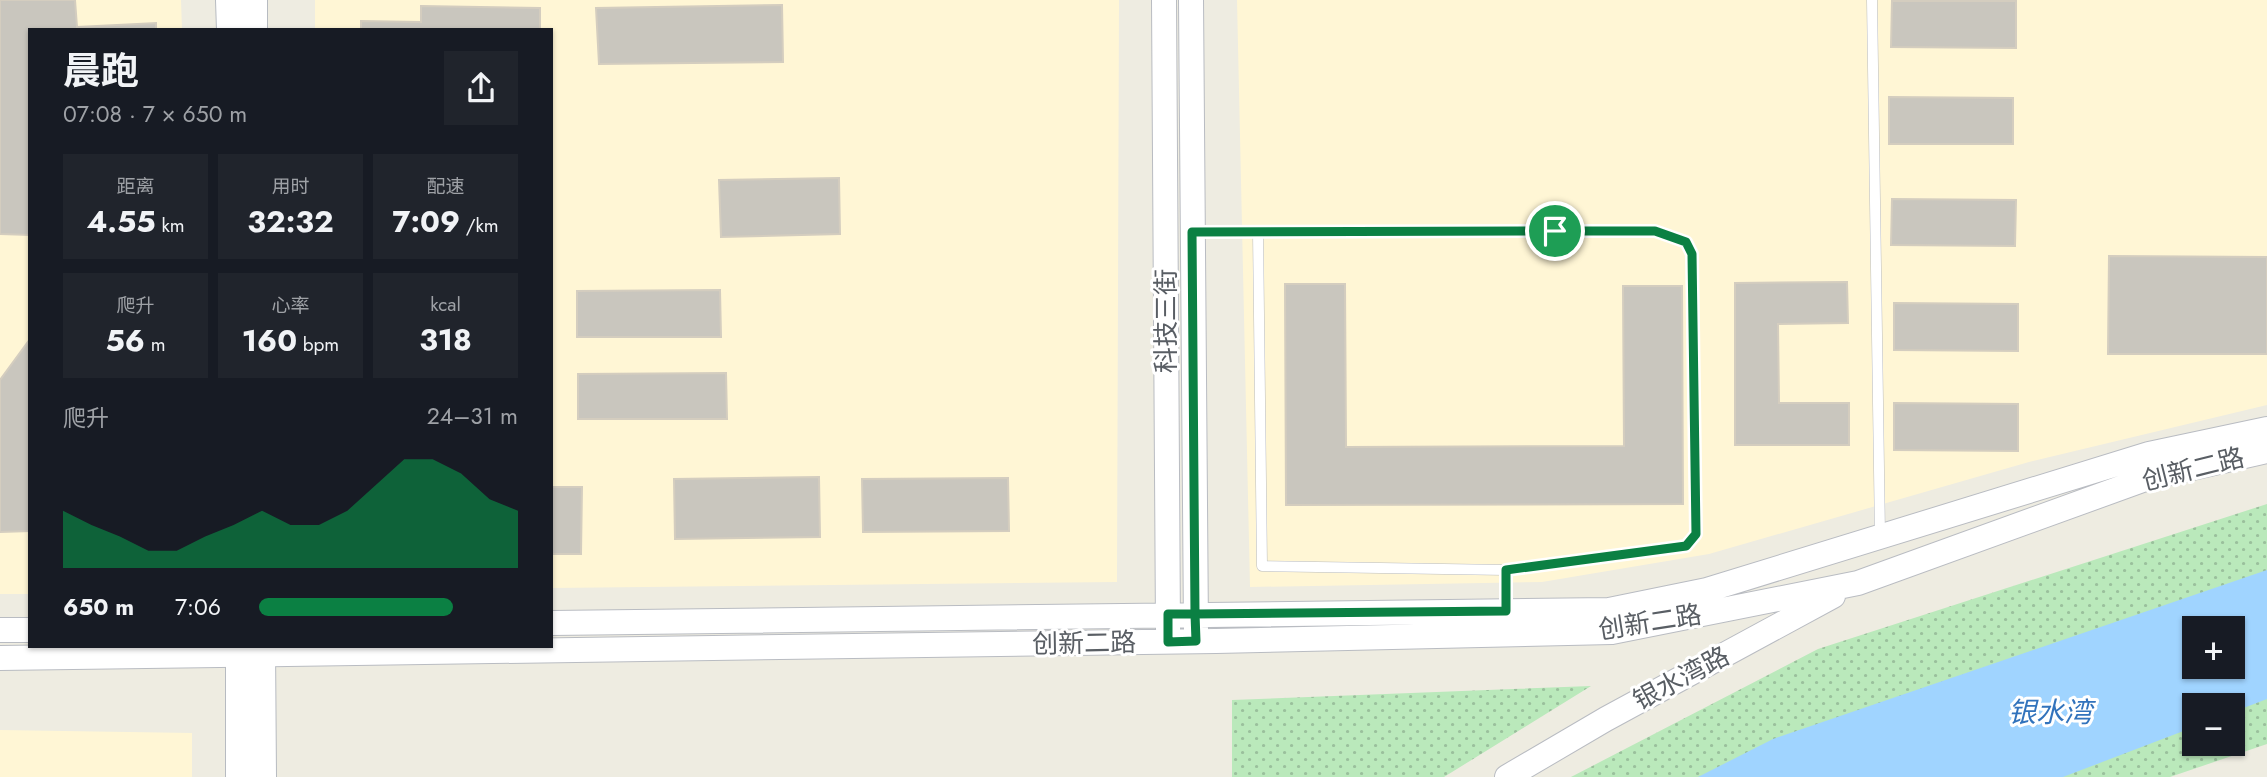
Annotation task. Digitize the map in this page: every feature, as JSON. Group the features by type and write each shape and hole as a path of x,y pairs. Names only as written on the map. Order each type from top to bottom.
{"main road":[{"path":"230,0 231,28"},
{"path":"253,0 253,28"},
{"path":"240,777 250,650"},
{"path":"250,650 262,777"}],"street":[{"name":"科技三街","path":"1164,0 1168,642"},
{"name":"科技三街","path":"1191,0 1196,641"},
{"name":"创新二路","path":"553,623 1609,610 1707,590 2149,454 2267,429"},
{"name":"创新二路","path":"553,647 1168,642 1612,632 1858,583 2148,478 2267,451"},
{"name":"银水湾路","path":"1507,777 1606,719 1858,583"},
{"path":"0,631 28,630"},
{"name":"创新二路","path":"0,659 250,650 480,648"}],"lane":[{"path":"1872,0 1880,537"},
{"path":"1192,232 1655,231 1686,242 1692,254 1693,267 1696,534 1686,546 1506,570 1262,566 1258,232"},
{"path":"1506,570 1506,611"}],"shaded area":[{"path":"0,0 181,0 182,28 28,28 28,594 0,594"},
{"path":"315,0 1119,0 1117,582 553,588 553,28 315,28"},
{"path":"1237,0 2267,0 2267,405 2029,462 1709,554 1542,582 1250,587"},
{"path":"0,730 192,733 192,777 0,777"}],"green space":[{"path":"2267,504 2267,744 2245,751 2245,693 2182,693 2182,756 2232,756 2170,777 1571,777 1818,649"},
{"path":"1591,686 1444,777 1232,777 1232,700"}],"water":[{"name":"银水湾","path":"2267,570 2267,699 2245,707 2245,693 2182,693 2182,732 2063,777 1698,777 1773,739"}],"building":[{"path":"0,0 75,0 77,27 156,23 156,28 28,28 28,235 0,234"},
{"path":"1892,1 2016,1 2016,48 1891,47"},
{"path":"782,5 783,62 599,64 596,8"},
{"path":"421,6 540,8 540,28 361,28 361,21 421,22"},
{"path":"1889,97 2013,98 2013,144 1889,144"},
{"path":"839,178 840,234 721,237 719,180"},
{"path":"1892,199 2016,200 2015,246 1891,245"},
{"path":"2109,256 2267,257 2267,354 2108,354"},
{"path":"1847,282 1848,323 1778,324 1779,403 1849,403 1849,445 1735,445 1735,283"},
{"path":"1285,284 1345,284 1346,447 1624,446 1623,286 1682,286 1683,504 1286,505"},
{"path":"720,290 721,337 577,337 577,291"},
{"path":"1894,303 2018,304 2018,351 1894,350"},
{"path":"28,342 28,531 0,532 0,380"},
{"path":"726,373 727,419 578,419 578,374"},
{"path":"1894,403 2018,404 2018,451 1894,450"},
{"path":"819,477 820,537 675,539 674,479"},
{"path":"1008,478 1009,531 863,532 862,479"},
{"path":"553,487 582,487 581,554 553,554"}],"route":[{"path":"1555,231 1192,232 1195,614 1168,614 1168,642 1196,641 1195,614 1506,611 1506,570 1686,546 1696,534 1692,254 1686,242 1676,236 1655,231 1555,231"}]}
